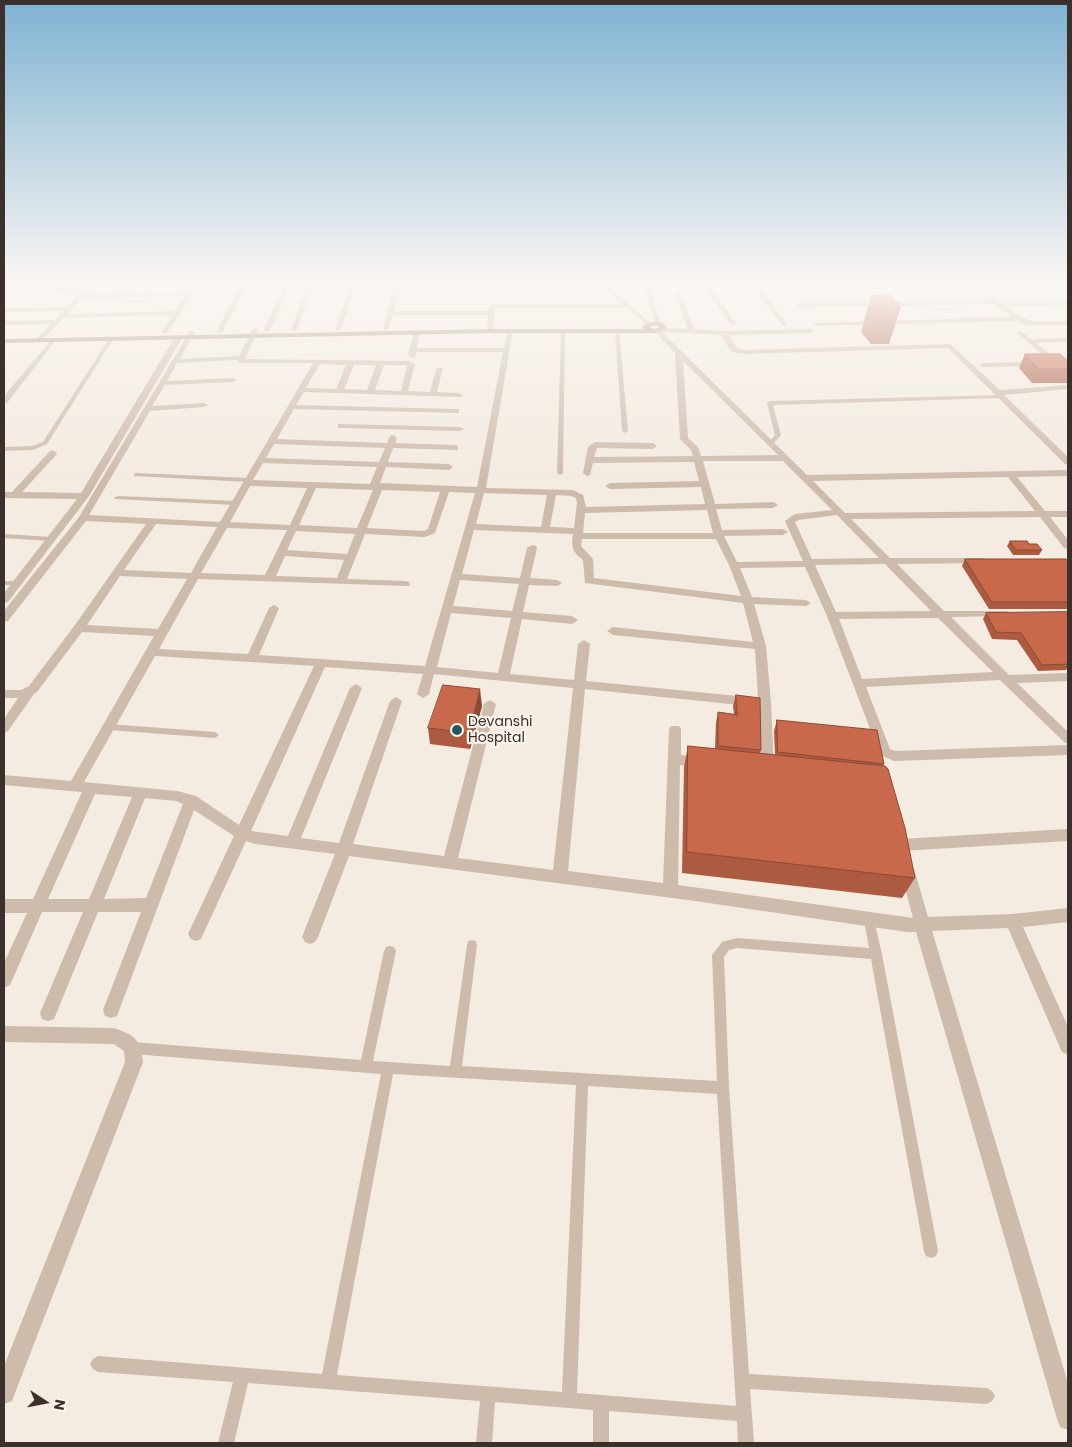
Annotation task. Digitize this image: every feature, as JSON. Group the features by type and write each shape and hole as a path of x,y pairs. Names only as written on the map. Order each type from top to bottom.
{"street":[{"path":"4,401 44,352"},
{"path":"4,600 84,496 174,352"},
{"path":"4,618 83,518 148,409 179,352"},
{"path":"240,358 244,352"},
{"path":"404,393 411,364 409,363 413,352"},
{"path":"423,694 481,490 507,352"},
{"path":"679,352 806,478 886,561 1068,739"},
{"path":"679,352 684,440 695,449 719,534 748,600 760,646 766,703 767,770"},
{"path":"743,352 760,352"},
{"path":"956,352 1068,462"},
{"path":"1042,352 1068,374"},
{"path":"175,361 240,358"},
{"path":"240,358 240,361 243,362 409,363"},
{"path":"75,786 317,362"},
{"path":"339,391 351,362"},
{"path":"370,392 381,362"},
{"path":"983,365 1058,365 1068,367"},
{"path":"433,394 440,369"},
{"path":"162,383 233,380"},
{"path":"999,395 1068,387"},
{"path":"302,390 459,395"},
{"path":"148,409 204,405"},
{"path":"292,407 456,411"},
{"path":"333,443 349,409"},
{"path":"341,581 361,531 382,465 404,410"},
{"path":"341,426 460,430"},
{"path":"271,441 455,448"},
{"path":"588,473 592,447 598,444 653,446"},
{"path":"15,495 53,453"},
{"path":"589,460 786,458"},
{"path":"260,460 449,467"},
{"path":"806,478 1068,473"},
{"path":"1011,474 1068,546"},
{"path":"248,481 552,492 577,495 582,503 577,550 588,559 588,577 589,581 593,583 748,600 806,603"},
{"path":"269,579 313,484"},
{"path":"610,486 705,484"},
{"path":"83,518 361,531 430,532 432,531 446,488"},
{"path":"545,530 552,492"},
{"path":"4,494 84,496"},
{"path":"582,510 773,505"},
{"path":"1068,514 841,514 792,518 791,524 832,616 885,752 890,755 1068,750"},
{"path":"4,728 28,693 79,628 153,521"},
{"path":"470,527 578,533 719,534 783,532"},
{"path":"503,677 532,548"},
{"path":"281,553 351,557"},
{"path":"734,566 992,560"},
{"path":"117,573 405,584"},
{"path":"456,577 556,583"},
{"path":"252,658 274,608"},
{"path":"447,609 572,620"},
{"path":"832,616 1019,613"},
{"path":"79,628 162,634"},
{"path":"613,631 760,646"},
{"path":"560,877 584,644"},
{"path":"151,652 430,670 766,703"},
{"path":"196,934 321,663"},
{"path":"858,683 1004,677 1068,677"},
{"path":"292,843 356,688"},
{"path":"4,694 28,693"},
{"path":"310,937 344,850 396,701"},
{"path":"449,863 490,704"},
{"path":"670,891 675,728"},
{"path":"674,759 711,764"},
{"path":"4,780 141,792 191,800 242,834 292,843 670,891 907,925 1013,921 1068,915"},
{"path":"4,980 91,788"},
{"path":"48,1013 141,792"},
{"path":"111,1010 191,800"},
{"path":"897,828 922,924 1068,1419"},
{"path":"901,845 1068,835"},
{"path":"4,906 151,906"},
{"path":"1013,921 1068,1046"},
{"path":"4,1034 114,1036 126,1040 133,1048 134,1062 4,1393"}],"lane":[{"path":"4,449 33,448 45,443 103,352"},
{"path":"560,473 563,352"},
{"path":"619,352 625,432"},
{"path":"771,443 778,435 770,403 999,395"},
{"path":"136,475 248,481"},
{"path":"117,498 236,503"},
{"path":"4,536 52,539"},
{"path":"4,582 16,583"},
{"path":"109,727 216,735"},
{"path":"869,920 931,1251"},
{"path":"746,1443 723,1088 718,955 726,946 737,943 876,954"},
{"path":"455,1072 472,945"},
{"path":"366,1066 390,951"},
{"path":"133,1048 388,1068 723,1088"},
{"path":"328,1382 388,1068"},
{"path":"569,1400 582,1079"},
{"path":"98,1364 744,1414"},
{"path":"226,1443 242,1375"},
{"path":"742,1381 987,1396"},
{"path":"484,1443 488,1394"},
{"path":"601,1403 601,1443"}],"building":[{"path":"1025,354 1060,354 1068,361 1068,369 1039,369"},
{"path":"1010,541 1027,541 1029,544 1037,544 1042,550 1016,550"},
{"path":"965,559 1066,559 1068,562 1068,602 992,602"},
{"path":"1068,612 1068,664 1042,665 1021,633 996,632 986,613"},
{"path":"443,685 480,689 469,733 428,728"},
{"path":"736,695 760,698 761,750 718,746 718,712 737,715"},
{"path":"777,720 877,730 884,764 778,752"},
{"path":"688,746 885,766 888,769 905,828 915,878 687,852"}],"place":[{"name":"Devanshi Hospital","path":"457,730"}]}
